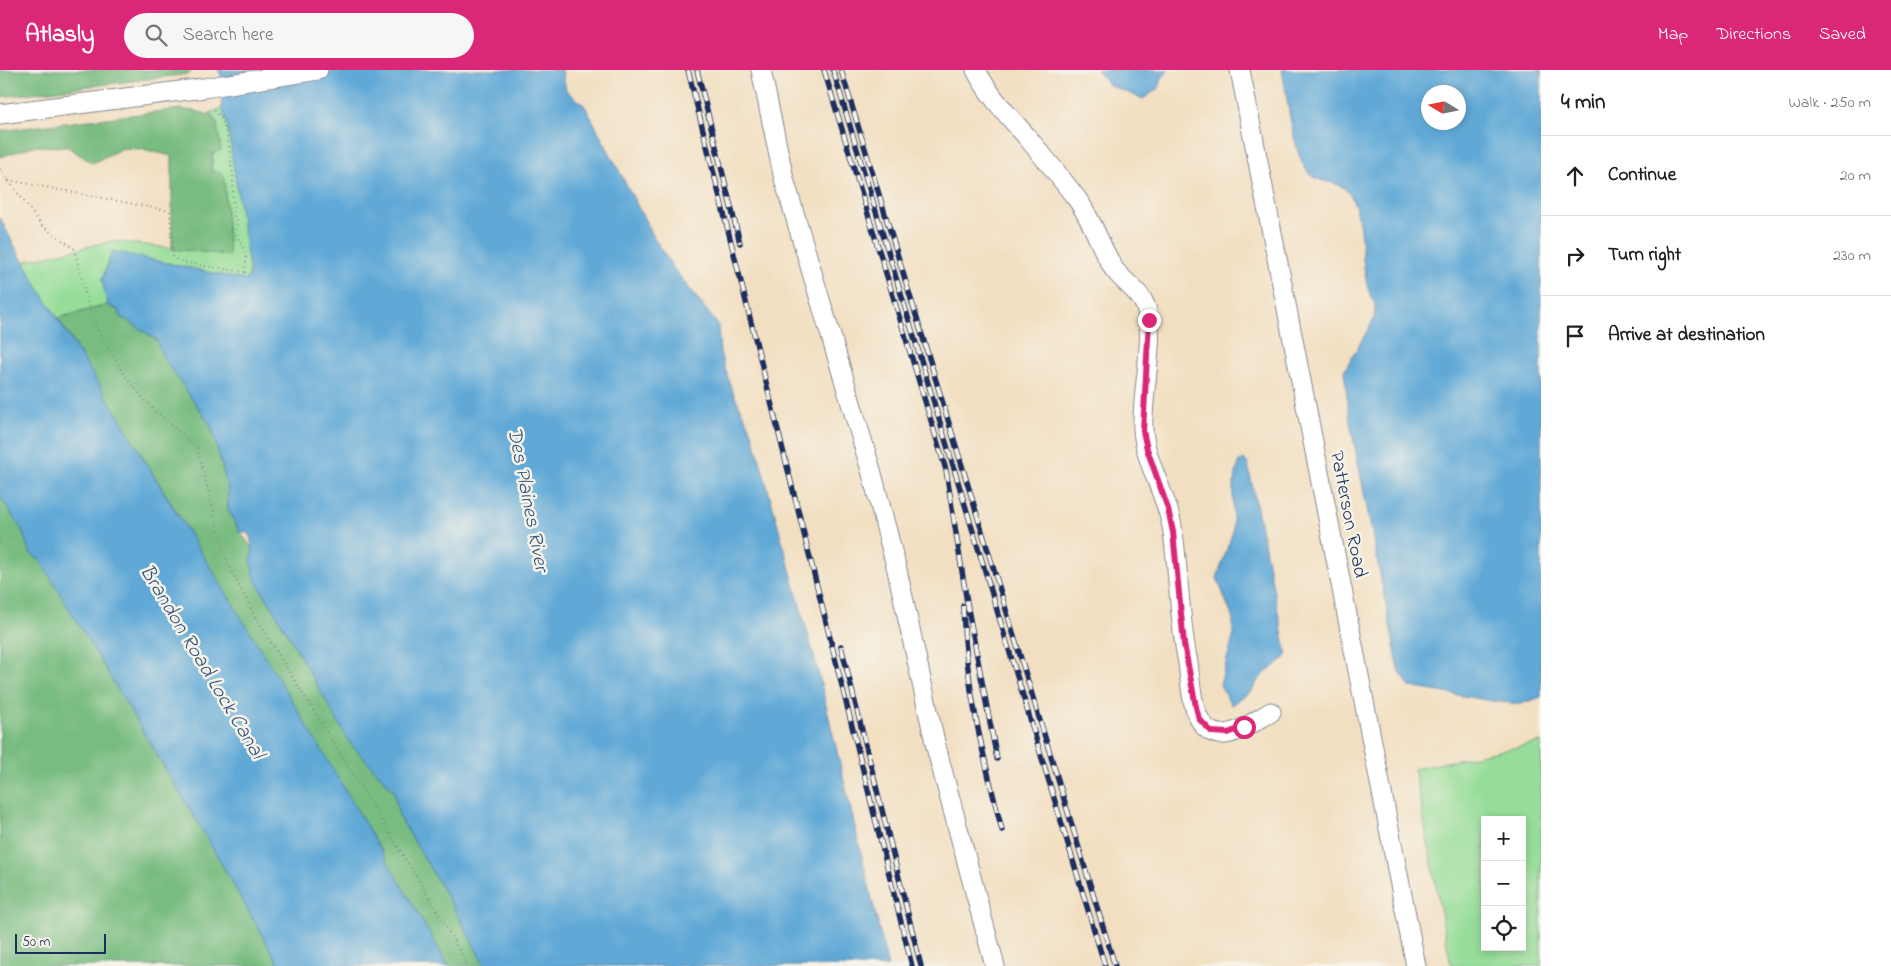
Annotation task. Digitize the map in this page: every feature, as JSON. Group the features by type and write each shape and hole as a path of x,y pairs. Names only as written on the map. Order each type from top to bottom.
{"street":[{"path":"0,114 204,88 318,70"},
{"path":"761,70 784,180 871,470 897,570 936,747 995,966"},
{"path":"976,70 983,84 998,105 1078,201 1097,231 1114,269 1140,295 1146,307 1149,332 1142,413 1143,431 1147,449 1168,509 1173,532 1184,644 1199,719 1212,732 1220,734 1244,727 1271,712"},
{"name":"Patterson Road","path":"1240,70 1416,966"}],"path":[{"path":"8,180 170,211 173,258 186,263 245,272 246,256 236,238 238,221 233,215 233,178 226,135 223,123 213,107"},
{"path":"0,169 42,226 74,248 87,300 98,332 126,377 146,402 197,448 227,562 250,606 427,894 468,966"},
{"path":"0,542 8,549"}],"green space":[{"path":"0,70 192,70 189,74 0,97"},
{"path":"222,108 227,123 250,266 248,278 244,280 112,251 102,280 108,305 58,318 33,282 25,261 112,241 229,255 211,170 218,123 209,113"},
{"path":"180,109 207,114 215,122 218,129 221,150 212,154 211,170 224,175 229,255 172,249 172,156 141,149 123,148 92,163 68,147 34,146 0,157 0,131"},
{"path":"108,305 118,310 122,318 156,339 163,357 211,426 228,488 228,509 240,532 253,549 252,565 258,584 350,743 394,791 399,816 454,908 485,966 449,966 237,611 58,318"},
{"path":"0,496 22,530 30,553 40,560 201,828 280,966 0,966"},
{"path":"1541,742 1541,966 1451,966 1414,769"}],"water":[{"name":"Des Plaines River","path":"218,70 562,70 566,90 585,106 656,241 674,269 718,325 720,353 732,390 753,435 817,667 888,966 485,966 454,908 399,816 394,791 350,743 270,603 256,582 251,563 253,549 249,533 240,532 228,509 228,488 211,426 163,357 156,339 122,318 118,310 108,305 102,280 112,251 244,280 250,275 227,123 221,102 222,79"},
{"path":"1097,70 1169,70 1162,78 1159,88 1143,99 1109,85"},
{"path":"1282,70 1541,70 1541,697 1521,704 1410,687 1399,671 1350,422 1344,371 1374,319 1375,304 1370,294 1364,269 1360,227 1350,194 1339,185 1315,177 1303,165 1295,140"},
{"name":"Brandon Road Lock Canal","path":"0,218 42,294 265,656 449,966 280,966 201,828 40,560 30,553 22,530 0,496"},
{"path":"1244,459 1248,464 1287,656 1258,680 1253,690 1231,705 1220,685 1233,637 1233,619 1217,578 1233,531 1233,486 1239,462"}],"railway":[{"path":"688,70 912,966"},
{"path":"697,70 740,243"},
{"path":"824,70 946,470 968,609 997,759"},
{"path":"833,70 1105,966"},
{"path":"841,70 1115,966"},
{"path":"963,606 964,635 971,691 988,775 1002,830"},
{"path":"841,646 921,966"}],"route":[{"path":"1149,320 1142,413 1143,431 1147,449 1168,509 1173,532 1175,568 1184,644 1196,707 1199,719 1212,732 1228,733 1244,727"}]}
